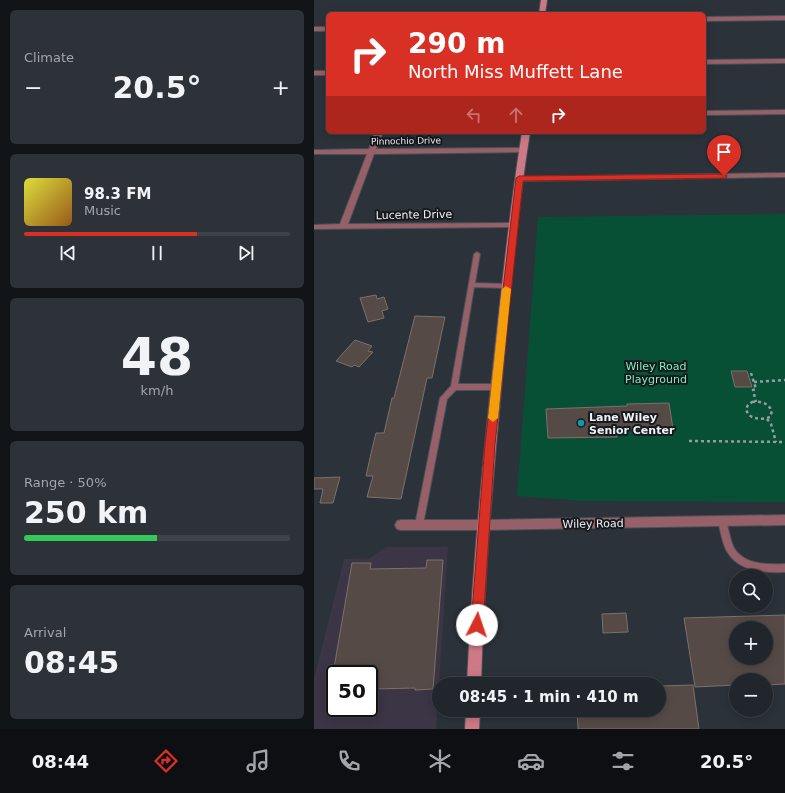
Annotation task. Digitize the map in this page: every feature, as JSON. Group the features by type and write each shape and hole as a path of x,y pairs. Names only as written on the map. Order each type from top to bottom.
{"main road":[{"path":"542,12 544,0"},
{"path":"474,677 483,525 496,387 519,178 526,134"},
{"path":"472,729 473,717"}],"street":[{"path":"706,19 785,18"},
{"path":"314,29 326,29"},
{"path":"706,62 785,61"},
{"path":"314,73 326,73"},
{"path":"706,113 785,112"},
{"path":"343,227 378,134"},
{"name":"Pinnochio Drive","path":"314,152 523,150"},
{"path":"519,178 785,176"},
{"name":"Lucente Drive","path":"314,227 514,225"},
{"name":"Wiley Road","path":"401,525 785,520"}],"lane":[{"path":"419,525 444,398 454,387 477,254"},
{"path":"471,285 507,286"},
{"path":"454,387 496,387"},
{"path":"722,521 732,551 739,559 767,569 785,568"}],"path":[{"path":"751,372 756,390 753,390 756,402"},
{"path":"754,382 785,380"},
{"path":"756,402 765,403 770,408 771,414 767,419 755,419 747,412 746,409 749,404 756,402"},
{"path":"767,419 771,424 776,442"},
{"path":"689,441 785,442"}],"shaded area":[{"path":"386,547 448,547 439,677 432,677 432,717 437,717 436,729 314,729 314,679 344,559 370,558"}],"green space":[{"name":"Wiley Road Playground","path":"785,214 785,502 582,501 517,496 538,217"}],"building":[{"path":"376,295 377,299 384,297 388,309 382,311 384,318 368,322 360,298"},
{"path":"415,316 445,317 432,378 427,378 401,499 367,497 373,476 366,476 376,433 384,433 392,398 394,398"},
{"path":"355,340 372,346 368,351 373,352 359,367 354,365 352,367 336,361"},
{"path":"731,371 747,371 752,387 735,387"},
{"path":"669,403 673,429 616,430 617,437 548,438 546,409"},
{"path":"340,477 333,503 320,503 323,489 314,489 314,478"},
{"path":"427,560 443,560 432,689 378,689 378,665 335,665 352,563 371,563 370,569 426,568"},
{"path":"626,613 628,632 603,633 602,614"},
{"path":"785,615 785,684 773,685 773,673 729,673 729,685 695,687 684,618"},
{"path":"693,685 699,729 578,729 577,717 666,717 666,686"}],"slow traffic":[{"path":"493,418 506,289"}],"place":[{"name":"Lane Wiley Senior Center","path":"581,423"}],"route":[{"path":"477,625 490,444 519,178 724,176"}]}
